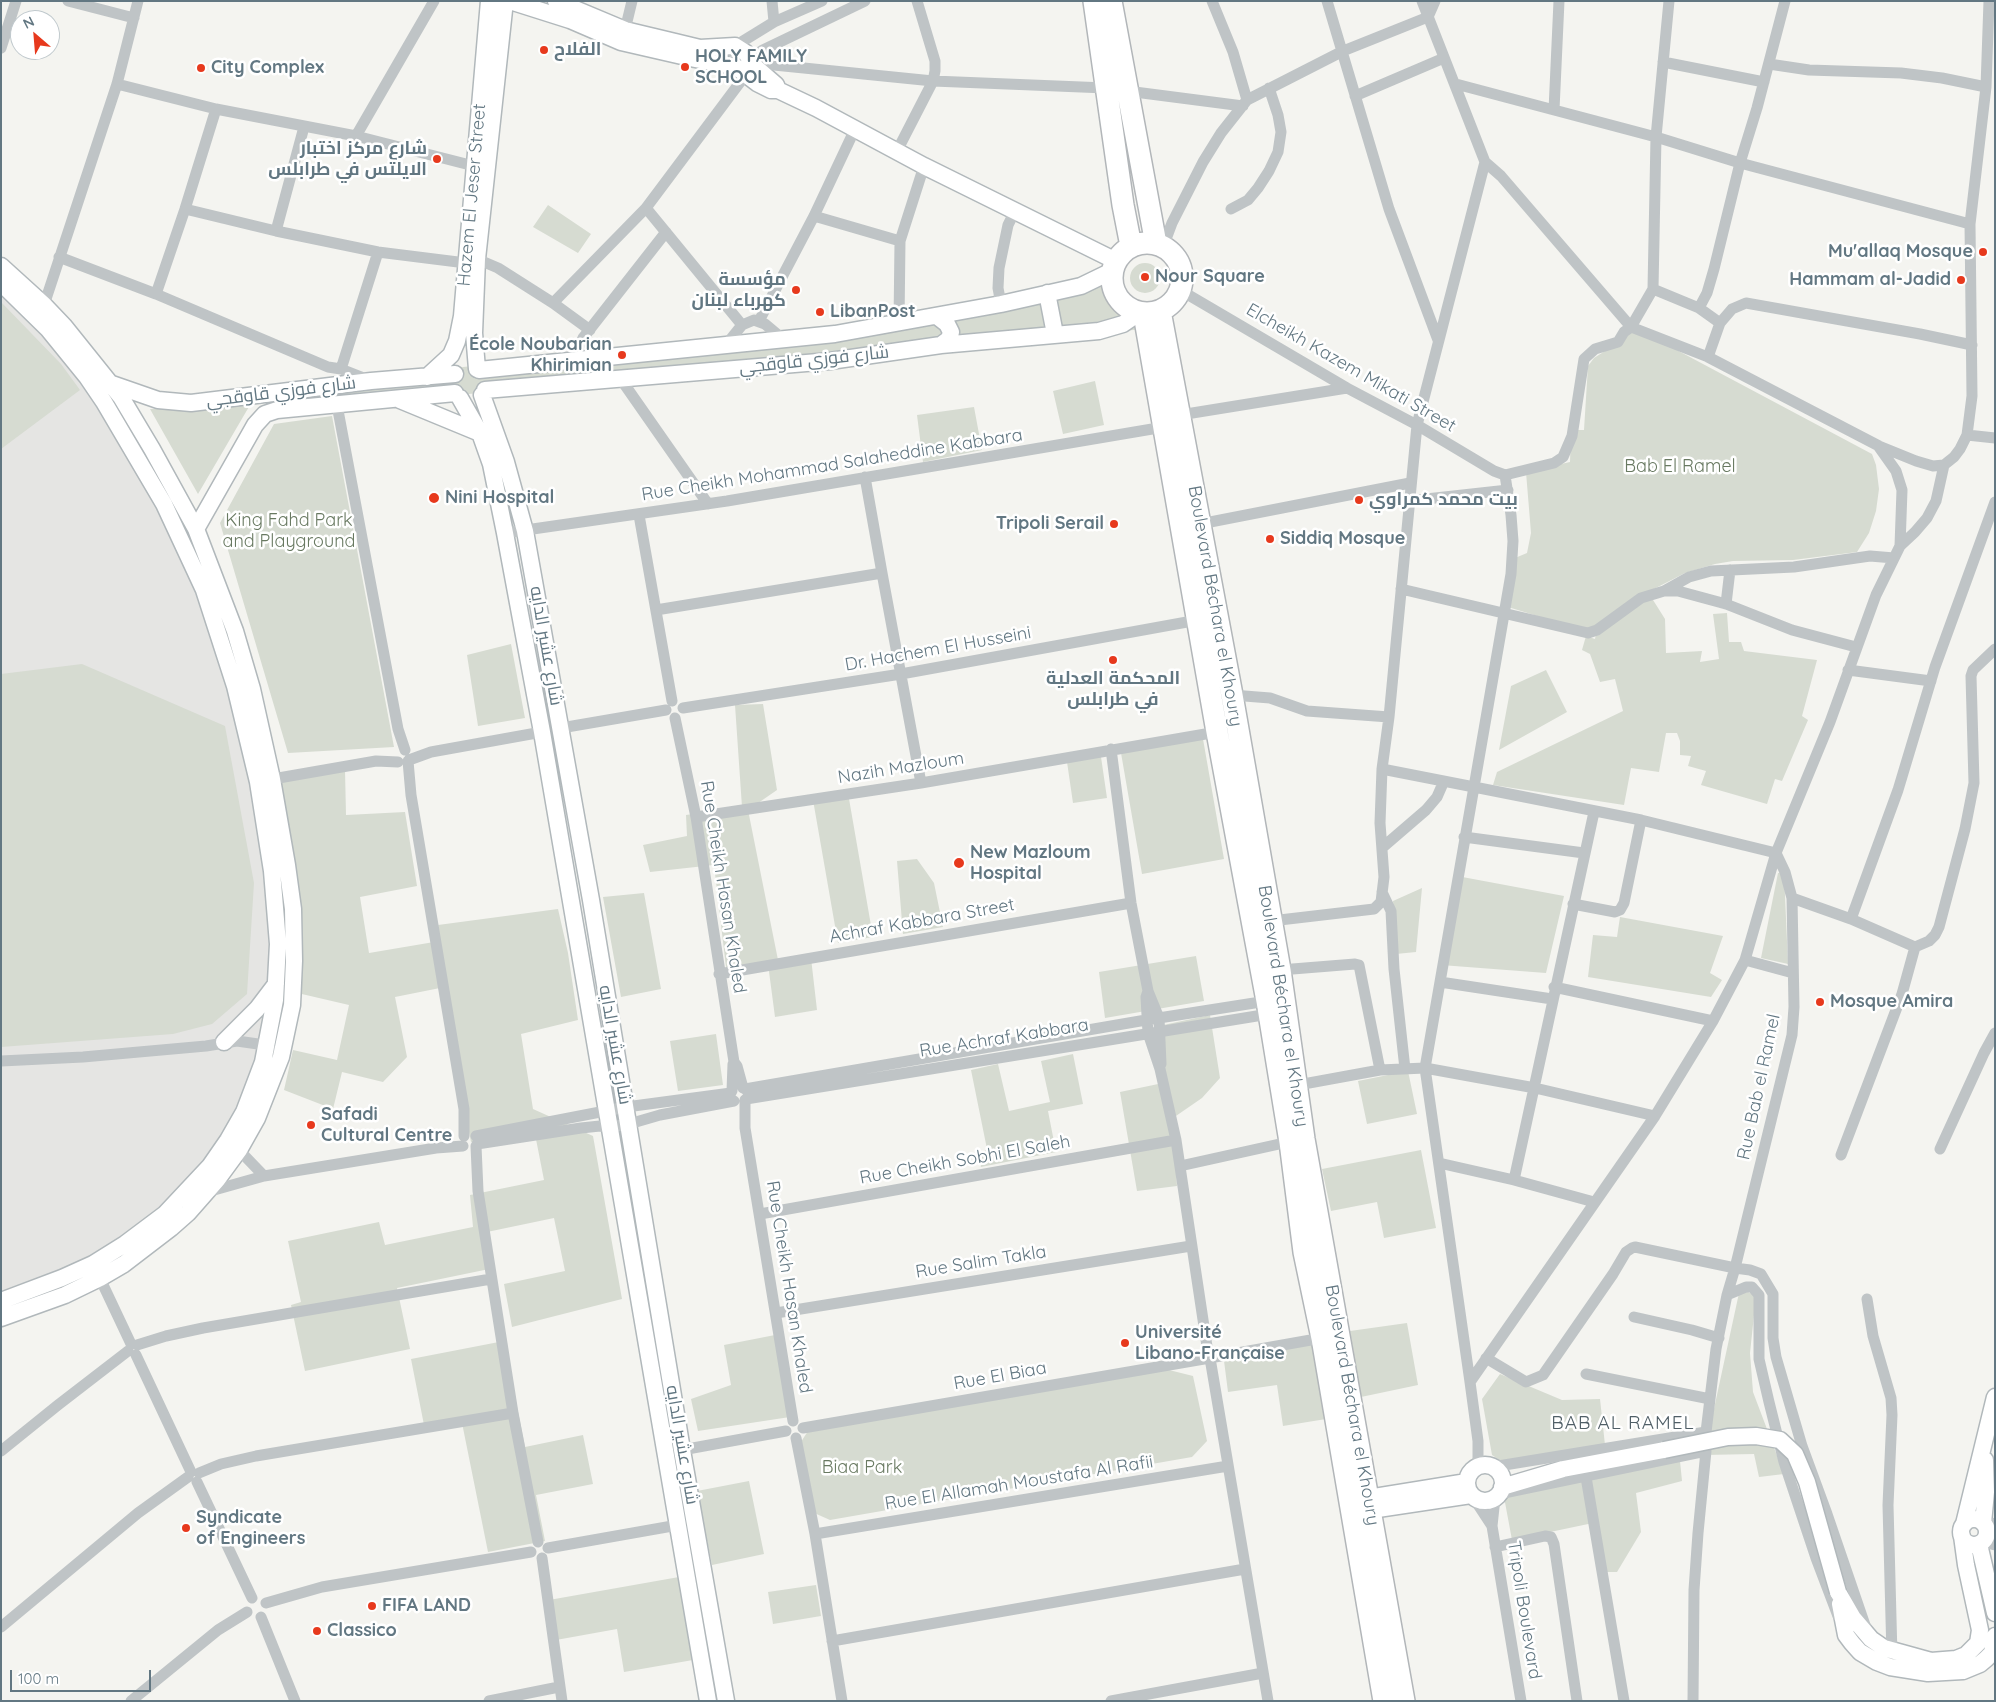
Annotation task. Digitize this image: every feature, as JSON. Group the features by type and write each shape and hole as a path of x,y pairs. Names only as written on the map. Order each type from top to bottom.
{"highway":[{"path":"1094,1 1123,205 1119,259 1111,282 1117,297 1129,309 1148,313 1168,306 1180,290 1182,280 1178,261 1172,253 1160,246 1141,243 1119,259"},
{"path":"1111,1 1127,91 1160,246"},
{"name":"Boulevard Béchara el Khoury","path":"1148,313 1172,421 1200,524 1280,970 1298,1085 1297,1140 1304,1252 1382,1633 1404,1701"},
{"name":"Boulevard Béchara el Khoury","path":"1172,421 1198,620 1217,732 1268,1008 1297,1140 1370,1504 1382,1633 1384,1701"}],"street":[{"path":"1,48 16,1"},
{"path":"68,1 134,18"},
{"path":"44,305 117,84 138,1"},
{"path":"356,136 434,1"},
{"name":"Hazem El Jeser Street","path":"478,369 474,333 472,261 474,166 489,1"},
{"name":"Hazem El Jeser Street","path":"427,377 451,355 457,342 472,261 505,1"},
{"path":"510,1 573,10 626,30 700,48 735,46 774,22 822,1"},
{"path":"556,1 622,42 736,67 764,64 933,81 1106,88"},
{"path":"626,30 632,1"},
{"path":"772,1 774,22"},
{"path":"553,303 646,208 749,66 763,50 865,1"},
{"path":"897,151 933,81 935,61 917,1"},
{"path":"1212,1 1233,52 1245,103"},
{"path":"1327,1 1389,209 1438,340"},
{"path":"1422,1 1485,162 1501,176 1631,327 1708,356 1879,446 1933,466 1944,465 1960,449 1967,435 1972,396 1970,224 1986,87 1989,1"},
{"path":"1160,246 1203,162 1221,133 1245,103 1281,81 1343,51 1428,17 1435,1"},
{"path":"1554,110 1559,1"},
{"path":"1370,1504 1470,1491 1484,1501 1493,1479 1478,1442 1425,1068 1511,574 1512,541 1505,475 1554,464 1563,457 1572,436 1584,359 1595,349 1616,344 1624,332 1631,327 1653,289 1656,137 1669,1"},
{"path":"1699,308 1708,293 1740,163 1785,1"},
{"path":"735,46 746,53 749,66 776,84 778,90 924,166 1119,259"},
{"path":"1355,96 1444,58"},
{"path":"1663,62 1764,82"},
{"path":"1769,64 1809,70 1901,73 1942,78 1986,87"},
{"path":"117,84 216,109 356,136 474,166"},
{"path":"1456,84 1656,137 1740,163 1970,224"},
{"path":"1232,209 1248,200 1258,188 1270,171 1278,152 1281,132 1278,115 1269,88"},
{"path":"1127,91 1245,103"},
{"path":"156,294 216,109"},
{"path":"276,231 304,126"},
{"path":"759,321 814,216 855,129"},
{"path":"1270,921 1374,909 1381,902 1384,877 1380,823 1382,769 1389,717 1408,501 1417,424 1485,162"},
{"path":"899,323 900,241 924,166"},
{"path":"646,208 742,324"},
{"path":"185,209 276,231 378,252 472,261 498,268 553,303 590,330"},
{"path":"1001,304 998,288 999,268 1008,224 1015,211"},
{"path":"814,216 900,241"},
{"path":"578,360 579,344 666,232"},
{"path":"340,369 378,252"},
{"path":"59,257 156,294 328,367 340,369 371,381"},
{"name":"شارع فوزي قاوقجي","path":"478,369 784,340 835,334 938,317 1080,286 1119,259"},
{"path":"1,266 44,305 78,342 110,383 145,437 196,528 248,669 265,781 278,944 273,1017 267,1048 244,1112 210,1166 177,1203 97,1271 1,1301"},
{"path":"1,283 48,329 87,377 137,457 176,529 204,590 265,781 287,864 294,932 292,1006 281,1057 264,1103 239,1150 207,1192 188,1213 157,1240 97,1271 42,1304 1,1318"},
{"path":"1653,289 1699,308 1720,323"},
{"name":"Elcheikh Kazem Mikati Street","path":"1180,290 1347,388 1417,424 1494,471 1505,475"},
{"path":"1048,294 1055,334"},
{"path":"1708,356 1720,323 1732,309 1746,303 1972,345"},
{"name":"شارع فوزي قاوقجي","path":"483,392 620,378 830,361 940,346 1112,328 1148,313"},
{"path":"938,317 947,324 951,332 949,339 940,346"},
{"path":"726,345 742,324 749,321 759,321 774,330 784,340"},
{"path":"322,387 328,367"},
{"path":"467,367 478,369 485,379 483,392 469,401 458,395 452,380 455,374 467,367"},
{"name":"شارع فوزي قاوقجي","path":"110,383 145,397 173,402 211,402 371,381 455,374"},
{"path":"620,378 708,504"},
{"name":"Rue Cheikh Mohammad Salaheddine Kabbara","path":"505,533 639,515 865,477 1347,388"},
{"name":"شارع عشير الدايه","path":"483,392 506,462 525,531 561,728 726,1701"},
{"path":"268,394 266,404 271,411"},
{"name":"شارع فوزي قاوقجي","path":"196,528 255,425 271,411 458,395"},
{"name":"شارع عشير الدايه","path":"458,395 480,434 490,464 505,533 542,732 708,1701"},
{"path":"398,399 480,434"},
{"path":"336,405 411,795 470,1141 513,1413 543,1549 562,1701"},
{"path":"1967,435 1995,438"},
{"path":"1879,446 1900,481 1902,490 1900,546"},
{"path":"1470,1382 1654,1116 1713,1021 1745,960 1776,853 1830,722 1876,595 1900,546 1915,532 1936,501 1944,465"},
{"path":"865,477 921,783"},
{"path":"1200,524 1410,483"},
{"path":"1408,501 1508,490"},
{"path":"1851,920 1898,790 1931,682 1995,502"},
{"name":"Rue Cheikh Hasan Khaled","path":"639,515 671,710 696,818 719,974 734,1062 737,1066 739,1096 842,1701"},
{"path":"1401,589 1588,633 1597,630 1641,598 1664,591 1689,577 1711,571 1794,567 1870,556 1894,558"},
{"path":"1726,604 1730,570"},
{"path":"656,610 882,573"},
{"path":"1664,591 1678,591 1726,604 1792,630 1856,647"},
{"name":"Dr. Hachem El Husseini","path":"671,710 680,716 683,708 901,674 1198,620"},
{"path":"1792,898 1915,947 1929,941 1935,935 1943,918 1965,829 1974,783 1971,676 1973,670 1995,648"},
{"path":"1848,670 1931,682"},
{"path":"1232,695 1270,698 1307,711 1389,717"},
{"path":"561,728 671,710"},
{"path":"265,781 542,732"},
{"name":"Nazih Mazloum","path":"696,818 921,783 1217,732"},
{"path":"1111,749 1130,903 1148,991 1159,1018 1162,1060 1160,1069"},
{"path":"1382,769 1640,820 1776,853"},
{"path":"1383,847 1426,810 1437,797 1444,781"},
{"path":"1514,1180 1535,1088 1553,993 1594,812"},
{"path":"1573,904 1615,912 1620,910 1624,903 1640,820"},
{"path":"1464,837 1584,852"},
{"name":"Rue Bab el Ramel","path":"1693,1701 1694,1590 1706,1432 1719,1338 1727,1295 1792,1035 1794,1007 1792,898 1785,872 1776,853"},
{"path":"1382,892 1391,911 1394,968 1405,1069"},
{"name":"Achraf Kabbara Street","path":"719,974 1130,903"},
{"path":"1841,1155 1902,994 1915,947"},
{"path":"1745,960 1793,973"},
{"path":"1280,970 1359,965 1380,1070"},
{"path":"1440,982 1553,993 1713,1021"},
{"path":"224,1042 257,1009 276,984"},
{"path":"1148,991 1146,997 1148,1033 1160,1069 1176,1140 1191,1246 1268,1701"},
{"name":"Rue Achraf Kabbara","path":"470,1141 629,1124 739,1096 1146,1020 1268,1008"},
{"name":"Rue Achraf Kabbara","path":"207,1192 264,1176 436,1148 607,1110 739,1096 1148,1033 1268,1008"},
{"path":"1940,1149 1995,1033"},
{"path":"1,1061 83,1058 237,1040 267,1048 281,1057"},
{"path":"1298,1085 1380,1070 1425,1068 1535,1088 1654,1116"},
{"name":"Rue Cheikh Sobhi El Saleh","path":"760,1214 1176,1140"},
{"path":"1180,1166 1297,1140"},
{"path":"239,1150 264,1176"},
{"path":"1439,1163 1514,1180 1594,1202"},
{"name":"Rue Salim Takla","path":"776,1313 1191,1246"},
{"path":"1486,1358 1526,1382 1543,1375 1613,1274 1626,1252 1635,1247 1750,1270 1761,1274 1769,1284 1773,1294 1773,1338 1776,1357 1802,1446 1870,1639"},
{"path":"97,1271 252,1598"},
{"path":"1,1451 58,1404 133,1349 184,1332 492,1280"},
{"path":"1727,1295 1746,1287 1752,1288 1759,1295 1759,1359 1784,1462 1832,1603 1846,1635 1860,1652 1877,1662 1891,1659 1931,1661 1956,1659 1966,1655 1978,1643 1979,1624 1970,1584 1963,1530 1995,1397"},
{"path":"1868,1298 1873,1336 1891,1398 1888,1504 1891,1659"},
{"path":"1634,1317 1719,1338"},
{"name":"Rue El Biaa","path":"682,1450 1322,1338"},
{"path":"1586,1374 1710,1399"},
{"path":"1,1627 138,1513 193,1476 222,1464 256,1456 513,1413"},
{"path":"1493,1479 1706,1432"},
{"path":"1493,1479 1509,1474 1563,1469 1728,1437 1756,1436 1780,1440 1795,1454 1807,1482 1838,1592 1846,1635"},
{"path":"1984,1438 1991,1498 1989,1532 1995,1613"},
{"path":"1470,1491 1470,1473 1493,1479 1586,1477 1706,1451"},
{"name":"Rue El Allamah Moustafa Al Rafii","path":"815,1534 1228,1466"},
{"path":"1586,1477 1624,1701"},
{"name":"Tripoli Boulevard","path":"1493,1479 1492,1526 1521,1701"},
{"name":"Tripoli Boulevard","path":"1470,1491 1492,1526"},
{"path":"1963,1530 1971,1520 1989,1532"},
{"path":"266,1603 322,1587 531,1552 534,1543 543,1549 678,1525"},
{"path":"1963,1530 1967,1542 1989,1532"},
{"path":"1496,1547 1545,1536 1551,1537 1554,1544 1577,1701"},
{"path":"832,1640 1245,1569"},
{"path":"1838,1592 1853,1618 1870,1639 1884,1648 1891,1659 1928,1673 1962,1671 1980,1664 1993,1651 1995,1636"},
{"path":"258,1597 266,1603 267,1609 261,1617 250,1616 247,1612 246,1607 252,1598 258,1597"},
{"path":"131,1701 218,1630 247,1612"},
{"path":"261,1617 295,1701"},
{"path":"1111,1701 1263,1673"},
{"path":"489,1701 559,1687"}],"shaded area":[{"path":"1,283 120,406 225,597 280,907 254,1089 192,1187 99,1260 1,1301"}],"green space":[{"path":"548,205 591,234 578,253 533,227"},
{"path":"1145,263 1156,267 1160,278 1156,289 1145,293 1134,289 1130,278 1134,267"},
{"path":"1108,278 1118,295 1154,328 344,406 286,417 256,389 727,339 918,322"},
{"path":"1,302 61,364 80,390 1,449"},
{"name":"Bab El Ramel","path":"1626,323 1872,454 1876,465 1879,489 1876,511 1869,533 1857,552 1793,560 1733,561 1715,564 1685,573 1648,592 1665,619 1666,653 1702,651 1700,662 1719,659 1713,614 1727,613 1729,642 1741,642 1744,651 1817,660 1802,716 1808,720 1782,781 1775,779 1767,804 1701,785 1706,771 1688,766 1691,756 1680,755 1680,741 1677,733 1666,733 1659,772 1631,768 1624,805 1493,785 1497,772 1623,711 1615,679 1600,682 1590,654 1582,650 1586,636 1595,639 1596,634 1508,607 1515,558 1527,553 1531,533 1526,472 1570,462 1571,430 1584,430 1588,366 1594,358 1605,351"},
{"path":"1095,381 1104,425 1063,434 1053,391"},
{"path":"250,405 198,494 150,409"},
{"path":"974,407 982,450 923,462 917,415"},
{"name":"King Fahd Park and Playground","path":"332,416 394,747 288,753 220,523 274,424"},
{"path":"511,644 525,718 478,726 467,655"},
{"path":"82,664 225,726 254,883 247,994 212,1024 173,1034 1,1047 1,674"},
{"path":"1546,670 1567,712 1499,750 1511,686"},
{"path":"763,704 777,790 748,810 778,960 811,958 817,1010 775,1017 768,964 726,967 714,865 650,872 643,845 687,836 686,815 742,807 735,705"},
{"path":"1203,739 1224,859 1142,874 1121,753"},
{"path":"1101,757 1107,798 1073,803 1067,762"},
{"path":"345,770 346,815 405,812 417,886 360,897 369,953 440,941 438,925 558,909 568,953 578,1020 521,1034 533,1109 593,1136 622,1299 512,1327 504,1284 565,1271 554,1218 487,1232 494,1268 397,1288 410,1349 305,1371 291,1305 301,1302 288,1241 379,1222 385,1245 473,1227 470,1195 544,1180 534,1129 471,1142 440,988 395,997 407,1057 383,1082 342,1072 333,1109 284,1090 293,1050 337,1060 349,1005 276,988 270,779"},
{"path":"848,793 873,937 838,943 813,800"},
{"path":"917,859 934,883 943,927 903,934 897,861"},
{"path":"1778,873 1784,873 1788,964 1761,958"},
{"path":"1457,876 1564,896 1546,973 1441,965"},
{"path":"1422,888 1416,952 1396,954 1393,901"},
{"path":"644,893 661,989 621,997 603,897"},
{"path":"1620,917 1723,936 1710,973 1722,980 1711,997 1588,977 1593,935 1617,937"},
{"path":"1196,956 1204,1001 1105,1018 1099,972"},
{"path":"1210,1015 1220,1078 1202,1098 1173,1118 1177,1186 1137,1191 1120,1092 1163,1083 1154,1027"},
{"path":"716,1034 723,1085 678,1091 670,1041"},
{"path":"1073,1054 1083,1104 1048,1111 1056,1152 981,1167 978,1157 987,1149 971,1070 998,1064 1009,1111 1050,1102 1041,1061"},
{"path":"1408,1071 1417,1114 1367,1124 1358,1081"},
{"path":"1421,1150 1436,1228 1384,1238 1377,1202 1331,1211 1322,1169"},
{"path":"1746,1291 1756,1296 1750,1353 1753,1392 1784,1474 1759,1477 1754,1454 1704,1455 1739,1293"},
{"path":"1407,1323 1418,1385 1361,1397 1350,1331"},
{"path":"775,1335 790,1417 698,1431 691,1399 731,1385 724,1345"},
{"path":"1315,1340 1326,1419 1283,1426 1277,1385 1228,1392 1223,1353"},
{"path":"504,1341 525,1447 583,1435 593,1484 536,1495 545,1541 488,1552 461,1418 424,1425 411,1359"},
{"name":"Biaa Park","path":"1169,1370 1193,1376 1207,1441 1192,1457 830,1520 812,1512 797,1448 808,1431"},
{"path":"1500,1374 1562,1400 1600,1399 1605,1445 1501,1461 1492,1455 1482,1399"},
{"path":"1680,1461 1682,1481 1636,1493 1641,1532 1617,1572 1601,1572 1593,1523 1512,1540 1504,1497"},
{"path":"749,1481 764,1554 712,1565 697,1491"},
{"path":"679,1577 693,1660 624,1672 617,1629 556,1640 549,1600"},
{"path":"816,1585 821,1616 773,1624 768,1592"}],"place":[{"name":"الفلاح","path":"544,50"},
{"name":"HOLY FAMILY SCHOOL","path":"685,67"},
{"name":"City Complex","path":"201,68"},
{"name":"شارع مركز اختبار الايلتس في طرابلس","path":"437,159"},
{"name":"Mu'allaq Mosque","path":"1983,252"},
{"name":"Nour Square","path":"1145,277"},
{"name":"Hammam al-Jadid","path":"1961,280"},
{"name":"مؤسسة كهرباء لبنان","path":"796,290"},
{"name":"LibanPost","path":"820,312"},
{"name":"École Noubarian Khirimian","path":"622,355"},
{"name":"Nini Hospital","path":"434,498"},
{"name":"بيت محمد كمراوي","path":"1359,500"},
{"name":"Tripoli Serail","path":"1114,524"},
{"name":"Siddiq Mosque","path":"1270,539"},
{"name":"المحكمة العدلية في طرابلس","path":"1113,660"},
{"name":"New Mazloum Hospital","path":"959,863"},
{"name":"Mosque Amira","path":"1820,1002"},
{"name":"Safadi Cultural Centre","path":"311,1125"},
{"name":"Université Libano-Française","path":"1125,1343"},
{"name":"Syndicate of Engineers","path":"186,1528"},
{"name":"FIFA LAND","path":"372,1606"},
{"name":"Classico","path":"317,1631"}],"district":[{"name":"BAB AL RAMEL","path":"1623,1423"}]}
